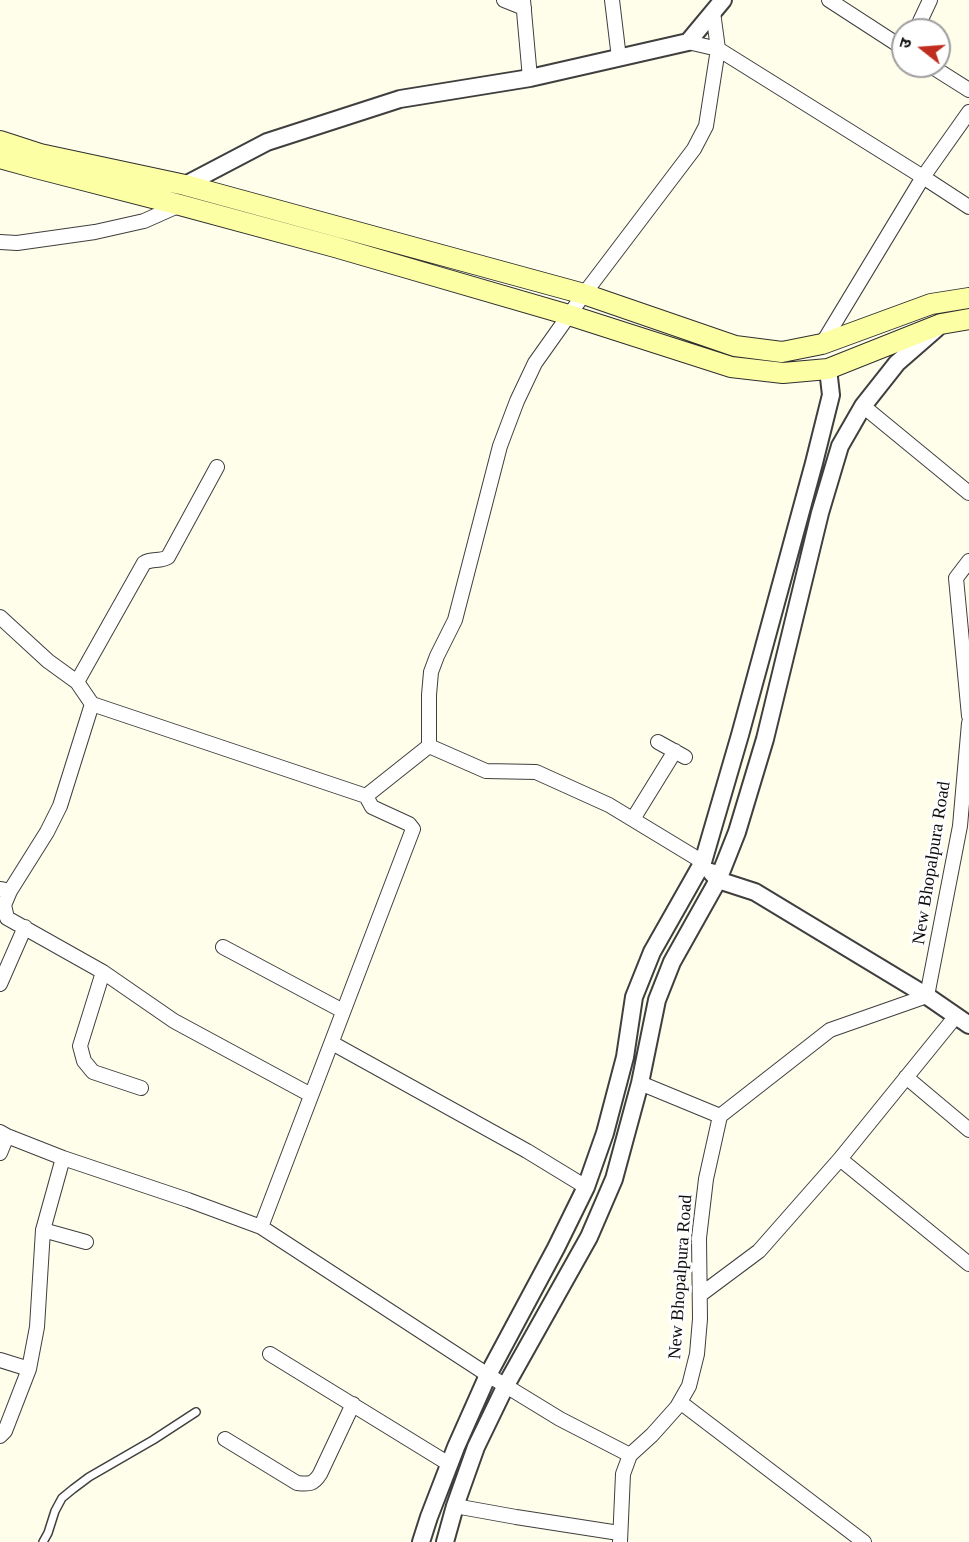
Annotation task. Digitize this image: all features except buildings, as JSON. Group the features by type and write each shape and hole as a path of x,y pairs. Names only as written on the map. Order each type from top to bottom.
{"main road":[{"path":"0,141 40,154 185,185 584,294 735,346 782,352 822,344 931,304 969,298"},
{"path":"0,158 180,205 569,315 731,366 783,373 828,369 941,324 969,319"}],"street":[{"path":"504,0 523,4 530,78"},
{"path":"612,0 619,58"},
{"path":"829,0 891,40"},
{"path":"922,18 930,0"},
{"path":"688,42 718,6"},
{"path":"429,746 431,672 455,620 500,446 517,401 535,363 687,158 706,126 718,49 718,6"},
{"path":"185,185 267,142 400,99 530,78 688,42 718,49 969,207"},
{"path":"950,78 969,90"},
{"path":"822,344 923,177 969,112"},
{"path":"0,242 17,243 95,232 144,221 180,205"},
{"path":"445,1542 476,1447 506,1385 589,1237 614,1179 640,1083 660,990 672,962 718,880 737,832 765,739 819,513 840,446 863,406 897,363 941,324"},
{"path":"421,1542 449,1464 488,1375 586,1187 605,1133 622,1068 634,997 652,952 703,862 814,463 831,395 828,369"},
{"path":"863,406 969,493"},
{"path":"77,682 144,562 164,560 168,557 216,467"},
{"path":"969,561 956,578 969,717"},
{"path":"0,617 48,661 77,682 92,704 366,796 372,807 409,824 413,829 261,1227"},
{"path":"92,704 60,806 47,832 5,890 4,905 7,918 103,972 174,1021 311,1095"},
{"name":"New Bhopalpura Road","path":"927,996 960,826 969,723"},
{"path":"633,819 680,754 658,742"},
{"path":"366,796 429,746"},
{"path":"429,746 486,771 536,772 609,805 703,862 718,880 755,892 927,996 963,1021 906,1077 840,1159 759,1251 700,1295"},
{"path":"0,984 25,927"},
{"path":"223,946 343,1011"},
{"path":"103,972 80,1046 84,1061 93,1072 141,1088"},
{"path":"640,1083 720,1116 830,1030 927,996"},
{"path":"332,1043 527,1151 586,1187"},
{"path":"906,1077 969,1130"},
{"name":"New Bhopalpura Road","path":"630,1455 677,1407 689,1386 697,1354 700,1319 699,1238 706,1179 720,1116"},
{"path":"0,1154 3,1134 63,1158 261,1227 488,1375 560,1419 630,1455 623,1474 619,1538 455,1506"},
{"path":"0,1436 5,1431 29,1369 38,1318 43,1230 63,1158"},
{"path":"840,1159 969,1264"},
{"path":"43,1230 86,1242"},
{"path":"270,1354 449,1464"},
{"path":"0,1360 29,1369"},
{"path":"680,1402 864,1542"},
{"path":"225,1439 297,1483 316,1482 352,1404"}],"lane":[{"path":"43,1542 62,1498 89,1477 196,1412"}]}
